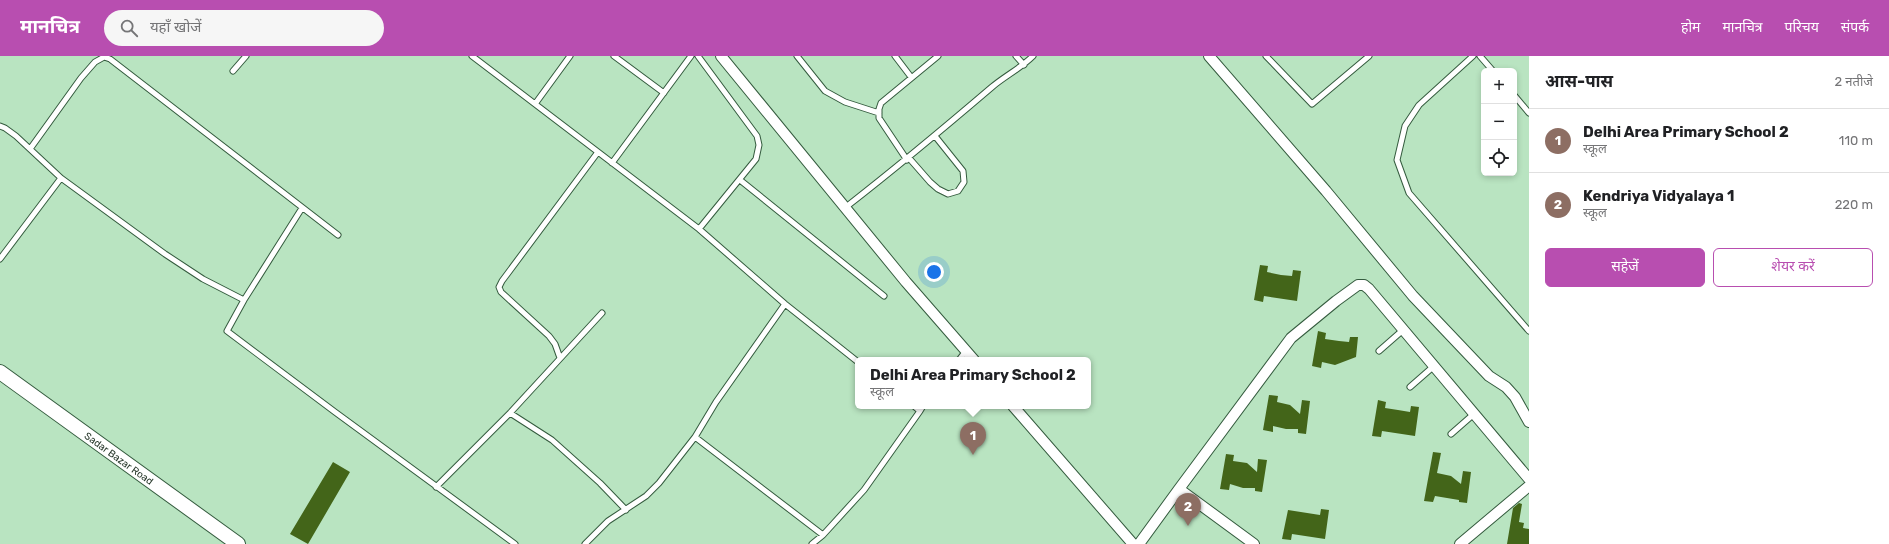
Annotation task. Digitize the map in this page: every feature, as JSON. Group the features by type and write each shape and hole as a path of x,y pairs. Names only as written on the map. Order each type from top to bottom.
{"street":[{"path":"721,56 906,282 971,357"},
{"path":"1209,56 1326,191 1413,296 1489,376 1506,387 1515,397 1529,422"},
{"path":"1140,544 1291,338 1336,300 1358,285 1364,285 1475,413 1529,479"},
{"name":"Sadar Bazar Road","path":"0,372 238,544"},
{"path":"1016,409 1133,544"},
{"path":"1460,544 1529,486"},
{"path":"1179,489 1254,544"}],"lane":[{"path":"233,71 246,56"},
{"path":"472,56 699,229 785,304 855,360"},
{"path":"536,104 570,56"},
{"path":"614,56 664,93"},
{"path":"612,163 691,56"},
{"path":"698,56 757,136 759,153 740,180 699,229"},
{"path":"797,56 825,91 845,102 879,113"},
{"path":"895,56 911,77"},
{"path":"935,136 963,171 964,182 958,191 948,194 938,189 908,159 879,118 881,102 938,56"},
{"path":"1016,56 1024,65"},
{"path":"846,207 908,159 998,82 1024,65 1033,56"},
{"path":"1266,56 1312,104 1369,56"},
{"path":"1473,56 1419,105 1405,126 1397,160 1409,193 1529,331"},
{"path":"1480,56 1490,68"},
{"path":"30,149 81,78 95,62 104,57 110,59 338,235"},
{"path":"1517,99 1529,113"},
{"path":"0,126 5,128 30,149 61,178 165,254 203,279 244,300"},
{"path":"560,358 555,344 549,336 501,292 499,286 598,152"},
{"path":"0,259 61,178"},
{"path":"740,180 884,296"},
{"path":"302,208 244,300 227,331 436,487 516,544"},
{"path":"585,544 608,522 646,496 658,483 695,437 716,402 785,304"},
{"path":"436,487 510,413 602,313"},
{"path":"1379,351 1403,330"},
{"path":"961,357 966,351"},
{"path":"1410,387 1434,366"},
{"path":"812,544 823,536 864,490 920,411 918,409"},
{"path":"510,413 552,440 600,483 626,510"},
{"path":"1451,434 1475,413"},
{"path":"695,437 823,536"}],"building":[{"path":"1260,265 1268,266 1267,272 1281,275 1292,276 1293,270 1301,271 1297,301 1264,296 1263,302 1254,300"},
{"path":"1318,331 1326,333 1325,339 1349,342 1350,337 1358,337 1356,357 1335,365 1322,362 1321,368 1312,366"},
{"path":"1269,395 1278,396 1277,402 1290,405 1300,414 1302,400 1310,401 1306,434 1298,433 1298,429 1286,429 1273,426 1273,432 1263,430"},
{"path":"1378,400 1386,402 1385,408 1410,412 1411,406 1419,407 1415,436 1382,431 1381,437 1372,436"},
{"path":"1433,452 1441,453 1437,473 1451,476 1461,484 1463,471 1471,472 1467,503 1459,502 1459,500 1435,496 1433,502 1424,501"},
{"path":"1226,454 1234,455 1233,461 1247,463 1257,472 1258,459 1267,460 1262,492 1255,491 1255,488 1243,488 1230,484 1229,490 1220,489"},
{"path":"333,462 350,472 308,544 290,534"},
{"path":"1519,503 1522,504 1519,522 1524,523 1523,528 1529,529 1529,544 1507,544 1513,508"},
{"path":"1321,509 1329,510 1325,539 1292,534 1291,540 1282,539 1288,510 1320,515"}],"place":[{"name":"Delhi Area Primary School 2","path":"973,455"},
{"name":"Kendriya Vidyalaya 1","path":"1188,526"}]}
